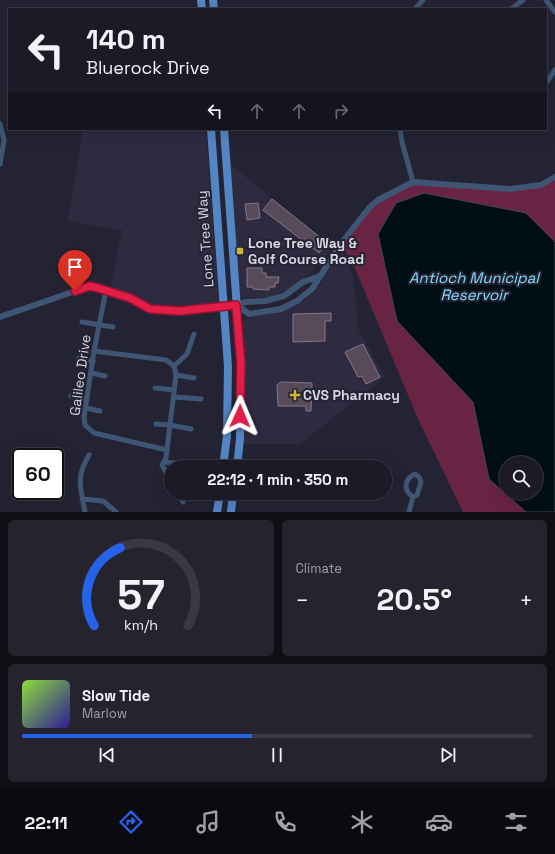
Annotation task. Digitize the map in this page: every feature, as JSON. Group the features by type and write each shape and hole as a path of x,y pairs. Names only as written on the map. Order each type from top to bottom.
{"main road":[{"name":"Lone Tree Way","path":"211,130 228,366 227,436 224,460"},
{"name":"Lone Tree Way","path":"224,130 241,364 240,439 238,460"},
{"path":"217,512 219,500"},
{"path":"231,512 232,500"}],"street":[{"path":"416,8 423,0"},
{"path":"512,8 523,0"},
{"path":"546,0 555,12"},
{"path":"547,82 555,70"},
{"path":"0,124 4,140 0,164"},
{"path":"400,130 413,182"},
{"path":"236,305 249,314 280,309 297,301 312,289 343,241 369,208 378,200 413,182 510,189 541,185 555,177"},
{"path":"0,317 90,286 130,298 150,309 180,311 223,307 245,302 265,301 284,296 303,282 320,276"},
{"name":"Galileo Drive","path":"106,290 94,351 84,417 85,425 94,433 167,450"},
{"path":"82,322 113,327"},
{"path":"174,366 187,354 194,334"},
{"path":"94,351 166,360 174,366 176,375 174,397 166,458 162,464 164,468"},
{"path":"79,358 93,362"},
{"path":"91,373 105,376"},
{"path":"176,375 194,378"},
{"path":"155,388 174,390"},
{"path":"71,396 87,398"},
{"path":"174,397 201,399"},
{"path":"86,408 100,411"},
{"path":"156,424 191,429"},
{"path":"85,512 80,486 80,477 82,466 89,455"},
{"path":"409,512 412,497"},
{"path":"83,499 103,501 116,512"}],"shaded area":[{"path":"82,130 206,130 219,305 167,309 155,307 111,286 122,230 68,221"},
{"path":"231,165 333,247 310,273 293,286 272,297 240,298"},
{"name":"Antioch Municipal Reservoir","path":"555,177 555,512 463,512 418,419 352,261 341,244 369,208 413,182 510,189 541,185"},
{"path":"342,250 353,277 359,331 385,377 300,444 244,444 243,320 270,314 305,300 320,284"}],"water":[{"name":"Antioch Municipal Reservoir","path":"424,193 526,213 555,242 555,512 526,512 513,500 543,500 543,456 499,456 499,488 489,479 473,402 397,321 378,234 396,203"}],"building":[{"path":"272,199 327,243 319,253 263,210"},
{"path":"258,203 260,218 247,220 245,204"},
{"path":"247,268 262,268 262,273 266,273 266,277 279,277 278,283 275,283 275,287 269,287 269,290 247,287"},
{"path":"331,313 331,321 325,321 325,341 293,342 293,314"},
{"path":"363,344 380,377 366,384 362,376 358,377 345,352"},
{"name":"CVS Pharmacy","path":"281,382 312,383 311,411 306,411 306,406 278,406 277,385"}],"place":[{"name":"Lone Tree Way & Golf Course Road","path":"240,251"},
{"name":"CVS Pharmacy","path":"295,395"}],"route":[{"path":"75,291 90,286 130,298 150,309 180,311 236,305 241,364 240,416"}]}
